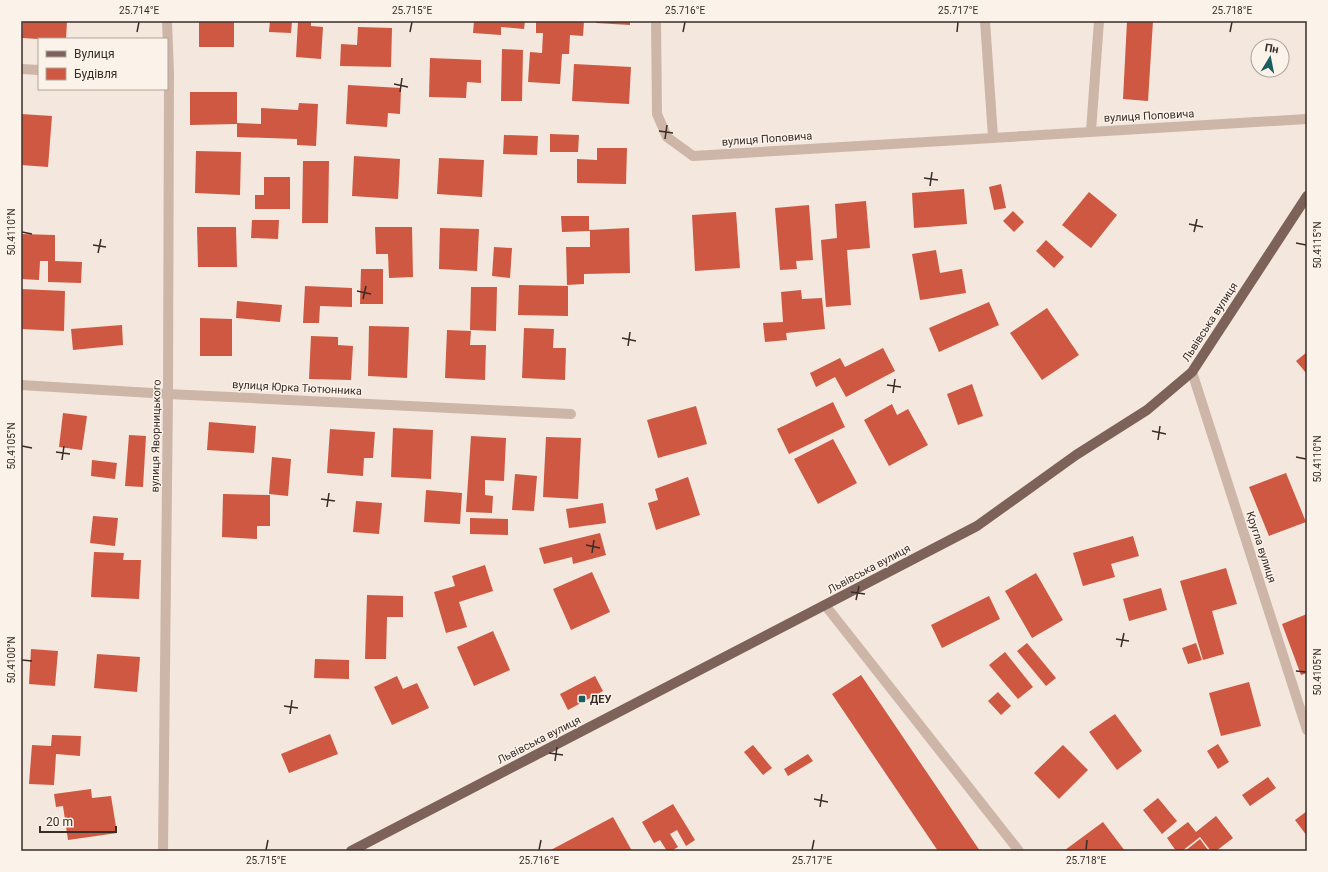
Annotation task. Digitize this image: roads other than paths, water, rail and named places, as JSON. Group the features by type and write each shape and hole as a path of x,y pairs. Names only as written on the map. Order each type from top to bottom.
{"main road":[{"name":"Львівська вулиця","path":"351,851 977,526 1076,455 1147,410 1192,372 1307,196"}],"street":[{"name":"вулиця Яворницького","path":"167,21 167,38"},
{"name":"вулиця Поповича","path":"656,21 657,114 667,137 693,156 1307,119"},
{"path":"985,21 993,138"},
{"path":"1092,131 1098,21"},
{"path":"21,69 38,70"},
{"name":"вулиця Яворницького","path":"163,851 168,394 168,74"},
{"name":"Кругла вулиця","path":"1192,372 1307,730"},
{"name":"вулиця Юрка Тютюнника","path":"21,385 168,394 571,414"},
{"path":"825,605 1019,851"}],"place":[{"name":"ДЕУ","path":"582,699"}]}
